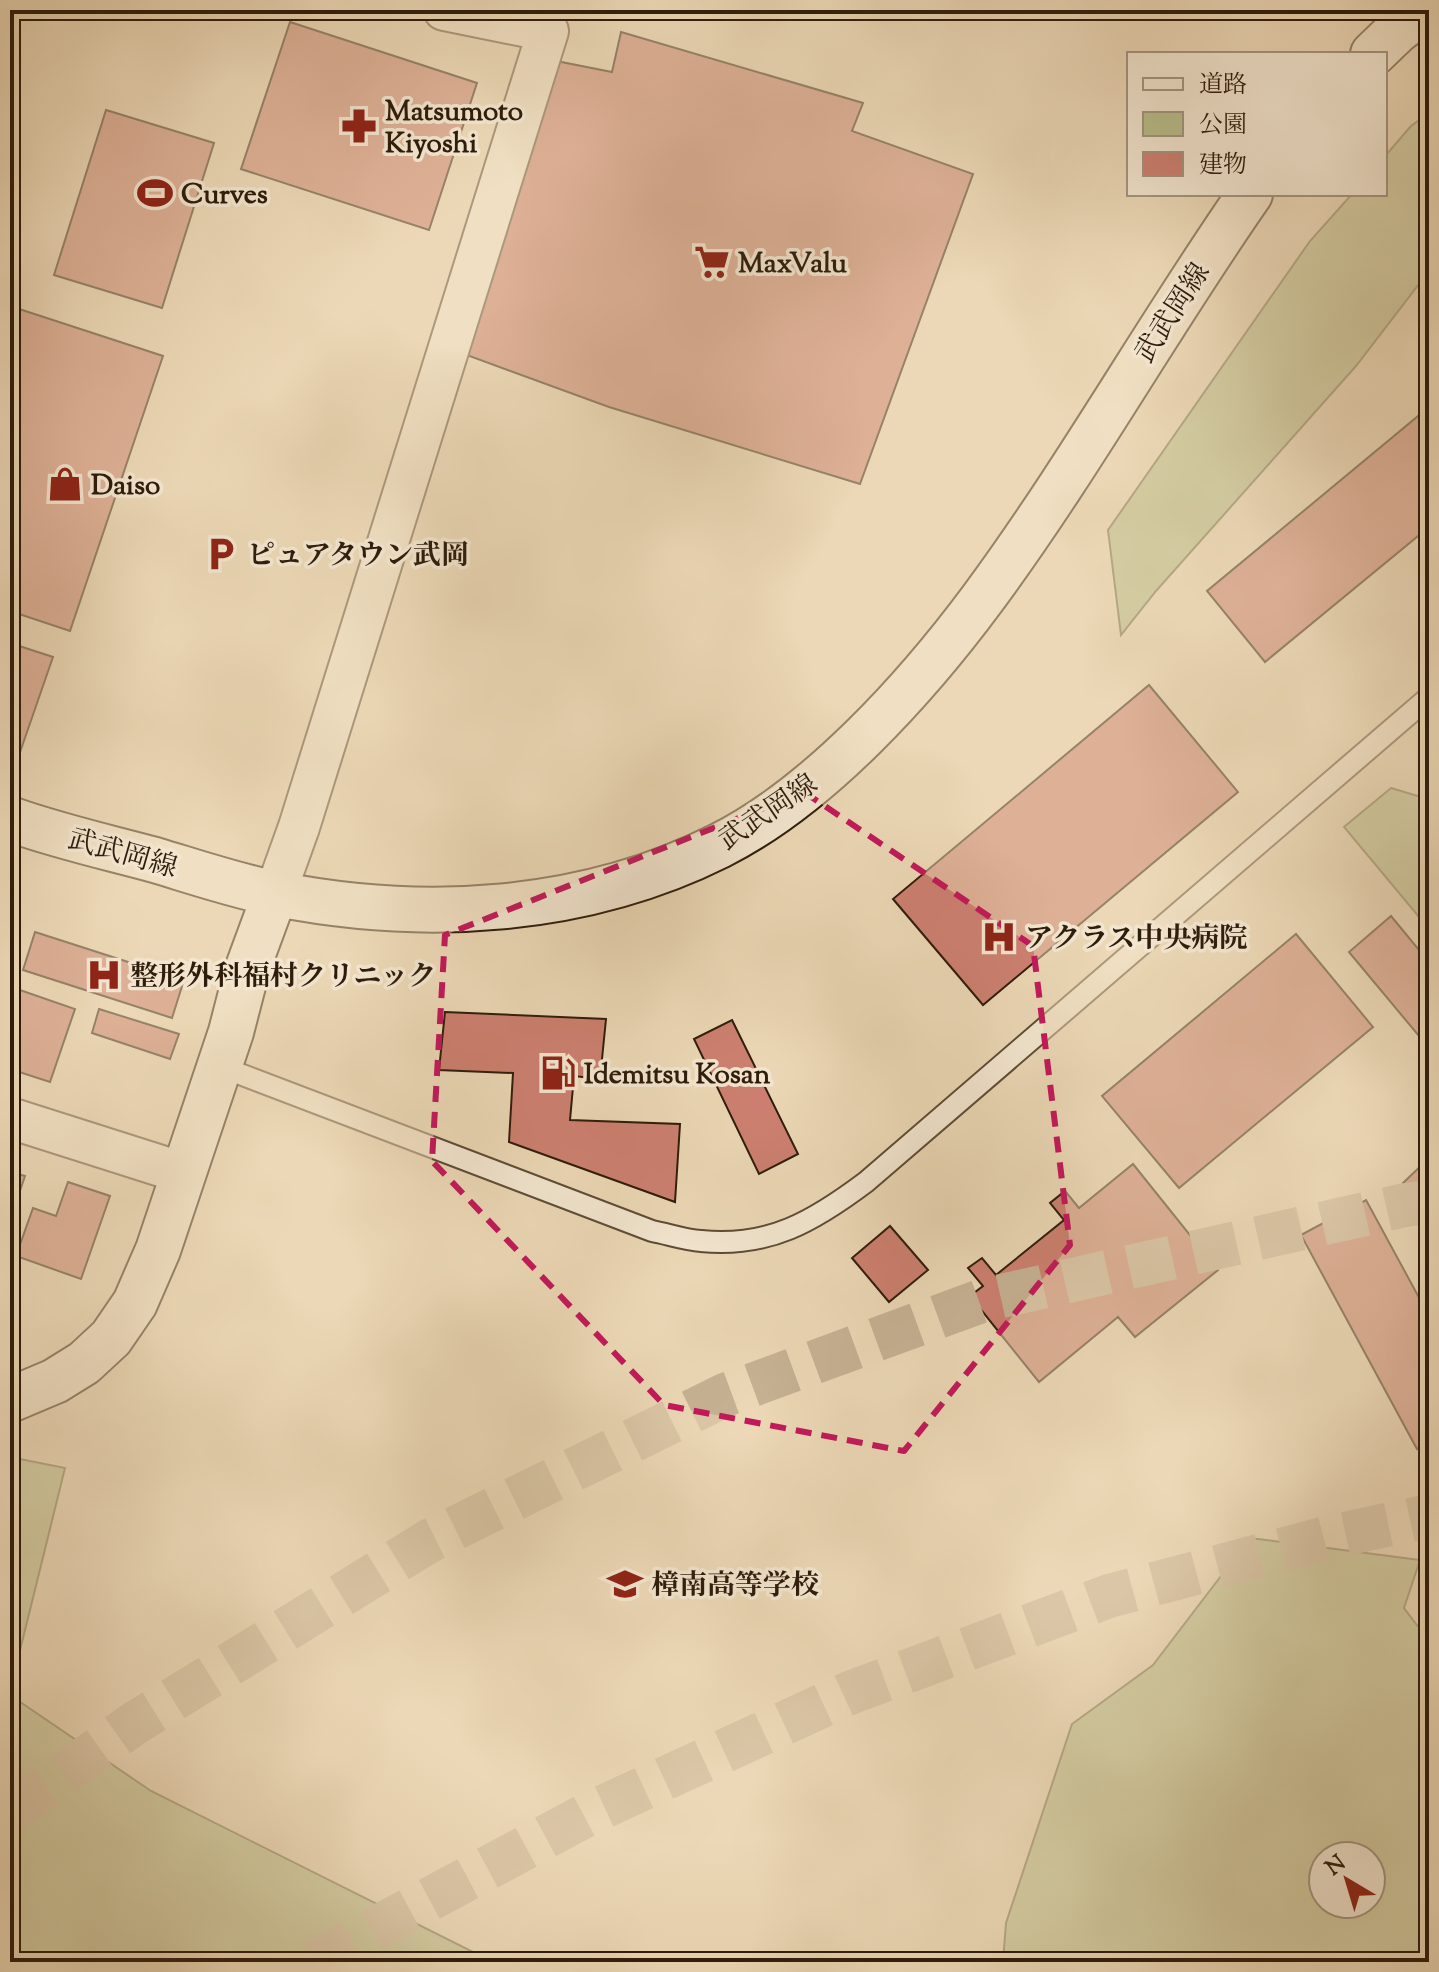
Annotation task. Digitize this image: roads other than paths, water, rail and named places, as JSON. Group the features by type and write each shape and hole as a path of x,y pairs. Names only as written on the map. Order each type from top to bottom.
{"street":[{"path":"10,1400 55,1381 84,1363 111,1338 135,1303 153,1263 219,1066 247,970 303,815 548,31 444,10"},
{"path":"1375,52 1425,10"},
{"name":"武武岡線","path":"10,819 275,894 356,906 446,911 598,892 721,845 764,818 842,757 926,667 981,600 1046,508 1191,279 1249,196"},
{"path":"10,1118 183,1173"}],"lane":[{"path":"219,1066 652,1231 700,1241 741,1242 780,1233 824,1214 866,1182 1429,697"}],"tunnel":[{"path":"10,1812 135,1723 429,1541 725,1395 984,1300 1429,1202"},
{"path":"313,1962 588,1814 852,1692 1109,1596 1330,1537 1429,1516"}],"place":[{"name":"Matsumoto Kiyoshi","path":"359,126"},
{"name":"Curves","path":"155,193"},
{"name":"MaxValu","path":"712,262"},
{"name":"Daiso","path":"65,484"},
{"name":"ピュアタウン武岡","path":"221,554"},
{"name":"アクラス中央病院","path":"999,937"},
{"name":"整形外科福村クリニック","path":"104,975"},
{"name":"Idemitsu Kosan","path":"558,1073"},
{"name":"樟南高等学校","path":"625,1584"}]}
